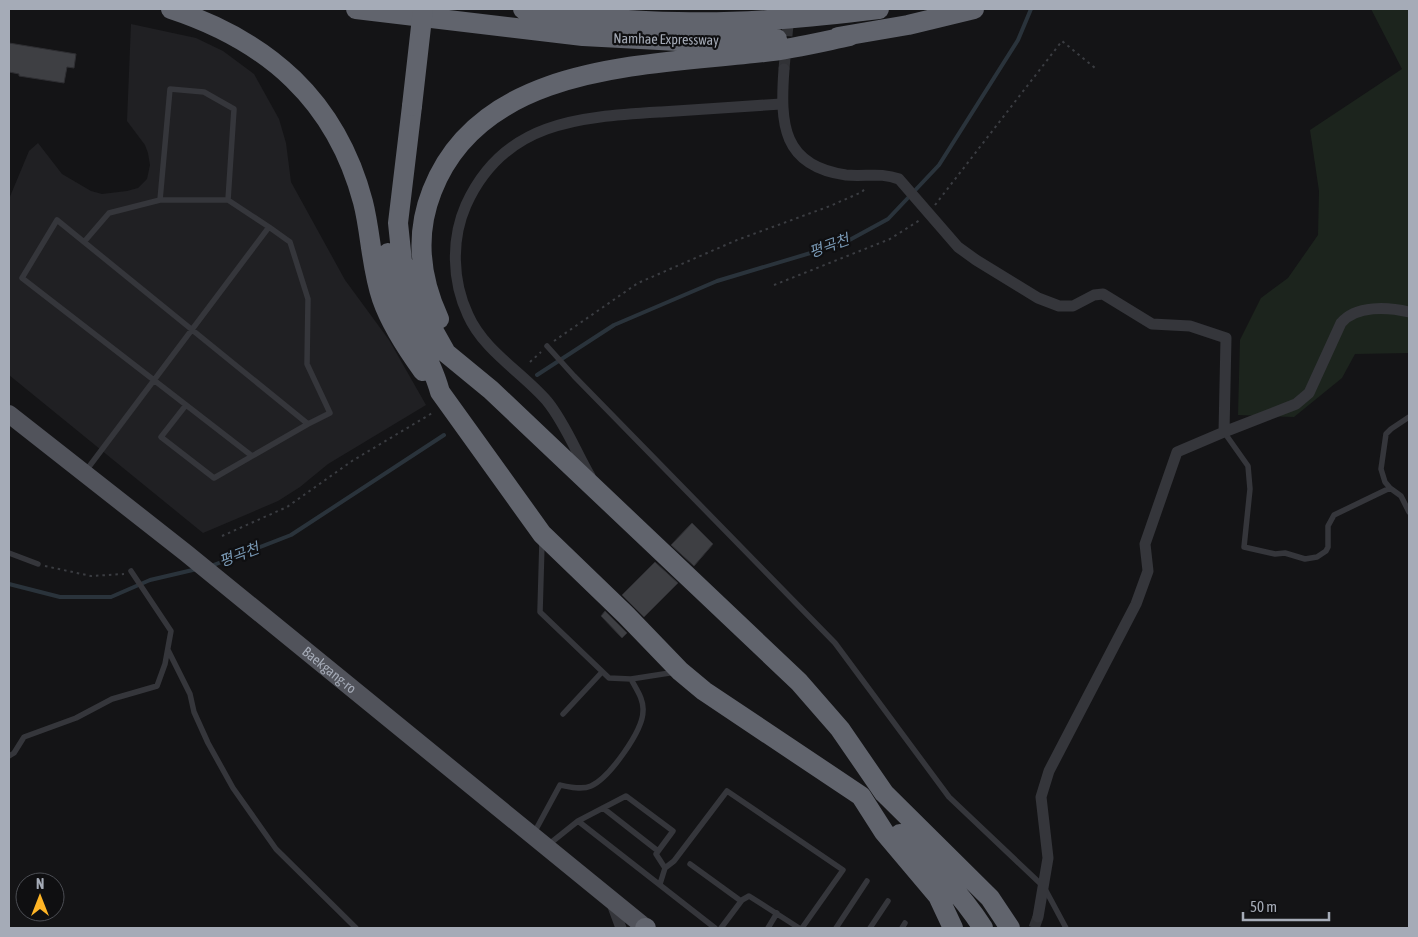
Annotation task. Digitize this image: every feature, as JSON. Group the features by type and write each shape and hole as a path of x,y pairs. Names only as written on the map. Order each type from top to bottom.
{"highway":[{"path":"171,9 202,19 248,44 282,67 310,96 333,129 351,168 363,202 382,298 404,345 542,534 626,615 680,671 704,691 861,796 936,868 972,911 983,928"},
{"name":"Namhae Expressway","path":"356,9 583,36 678,42 850,36 974,9"},
{"path":"410,9 398,223 402,261 414,296 446,353 598,491 800,682 840,729 884,793 990,898 1010,928"},
{"path":"423,9 386,217 388,260 400,304 433,369 440,392"},
{"name":"Namhae Expressway","path":"523,9 587,16 678,22 784,20 879,9"},
{"path":"466,370 431,301 422,266 421,234 428,203 439,174 456,149 479,124 507,105 535,90 569,78 767,52 850,36"},
{"path":"861,796 884,832 938,896 953,928"}],"main road":[{"name":"Baekgang-ro","path":"9,414 186,553 646,928"}],"street":[{"path":"784,69 781,104 790,140 795,152 803,160 846,175 887,174 899,179 958,247 1038,298 1059,306 1073,306 1103,294 1152,324 1190,326 1226,338 1224,432"},
{"path":"598,491 556,414 546,400 492,348 474,326 465,309 458,287 455,249 461,217 472,192 494,161 511,146 532,134 561,123 602,115 781,104"},
{"path":"1038,917 1048,858 1041,797 1049,772 1136,604 1148,571 1146,544 1177,452 1296,404 1309,393 1341,323 1347,316 1363,311 1395,309 1409,312"},
{"path":"611,899 621,928"}],"lane":[{"path":"160,200 170,89 204,92 234,109 228,200"},
{"path":"84,242 109,213 160,200 228,200 290,242 308,298 307,364 330,413 214,478 161,437 186,405"},
{"path":"252,456 22,278 57,220 308,424"},
{"path":"84,473 270,227"},
{"path":"547,346 574,376 835,643 949,797 1044,887 1066,928"},
{"path":"1409,418 1386,434 1381,469 1390,488 1407,501 1409,512"},
{"path":"1224,432 1248,466 1250,489 1244,547 1275,554 1285,553 1305,560 1317,557 1328,547 1328,526 1334,515 1390,488"},
{"path":"542,534 540,612 609,678 630,678 680,671"},
{"path":"9,553 38,564"},
{"path":"9,756 14,753 24,737 76,718 112,699 157,686 172,631 132,574"},
{"path":"168,650 190,694 194,712 208,743 233,788 276,849 356,928"},
{"path":"563,714 602,672"},
{"path":"540,841 560,785 580,788 590,786 628,748 637,734 644,709 642,699 630,678"},
{"path":"660,884 664,868 674,861 727,790 842,870 801,928 751,896 741,901 721,928"},
{"path":"540,841 626,796 673,831 656,854 664,868"},
{"path":"603,808 658,851"},
{"path":"578,821 715,928"},
{"path":"690,864 741,901"},
{"path":"836,928 867,881"},
{"path":"870,928 888,901"},
{"path":"768,928 778,914"}],"path":[{"path":"774,285 890,238 926,211 1062,41 1095,68"},
{"path":"530,362 547,346 638,283 737,240 862,192 874,175"},
{"path":"222,536 287,507 352,461 434,412"},
{"path":"38,564 92,576 132,574"}],"shaded area":[{"path":"1371,9 1409,9 1409,353 1355,354 1342,378 1294,417 1238,415 1240,340 1261,298 1288,278 1318,235 1319,191 1310,130 1402,69"},
{"path":"131,24 196,38 223,51 254,74 279,119 286,143 291,182 345,280 389,340 426,405 328,464 300,487 278,501 203,533 9,375 9,199 29,151 38,143 62,174 91,191 102,194 138,188 147,179 150,165 148,153 145,145 127,121"}],"building":[{"path":"9,43 76,54 74,68 67,67 64,83 19,76 19,74 9,72"},
{"path":"692,523 713,544 694,566 671,545"},
{"path":"655,562 678,583 644,617 622,595"},
{"path":"605,611 627,633 622,638 601,616"}],"waterway":[{"name":"평곡천","path":"537,375 614,325 717,281 844,243 888,219 939,165 1018,40 1031,9"},
{"name":"평곡천","path":"211,566 291,535 444,435"},
{"name":"평곡천","path":"9,584 60,597 111,597 150,580 197,569"}],"tunnel":[{"path":"784,69 789,13"},
{"path":"1034,928 1038,917"}]}
